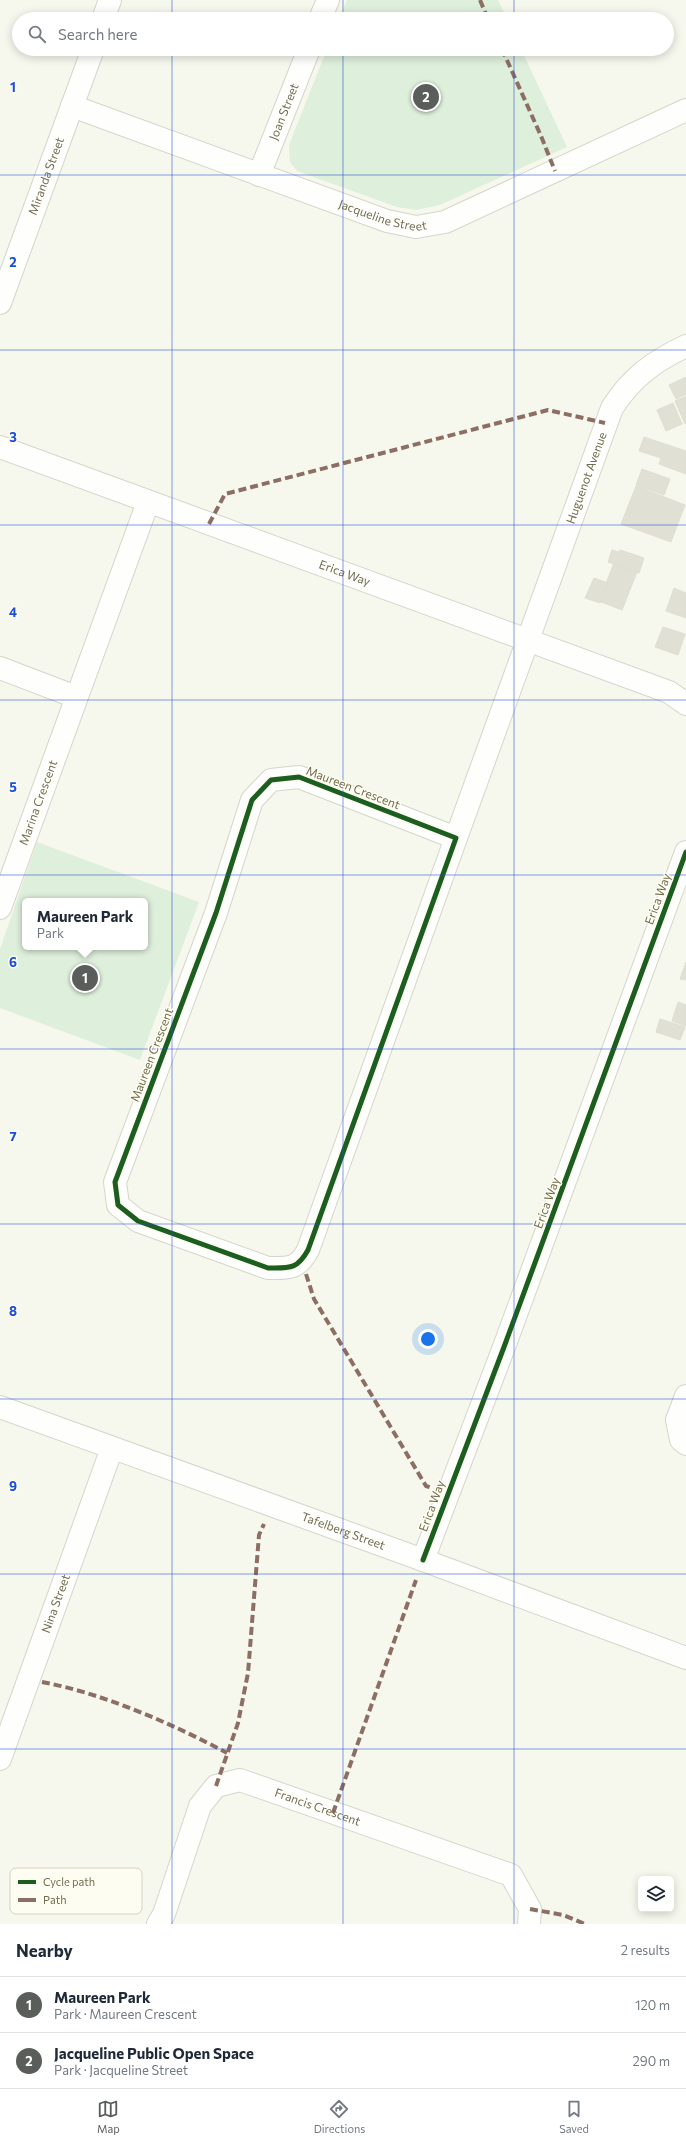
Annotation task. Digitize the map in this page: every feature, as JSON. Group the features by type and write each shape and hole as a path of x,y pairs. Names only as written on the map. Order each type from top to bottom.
{"street":[{"path":"106,12 110,0"},
{"path":"323,12 328,0"},
{"name":"Miranda Street","path":"0,303 90,56"},
{"name":"Joan Street","path":"259,174 305,56"},
{"name":"Jacqueline Street","path":"72,106 387,222 416,227 437,225 686,110"},
{"name":"Huguenot Avenue","path":"528,641 612,408 620,395 642,372 655,362 686,346"},
{"name":"Erica Way","path":"0,447 669,692 686,704"},
{"name":"Marina Crescent","path":"0,908 148,502"},
{"name":"Maureen Crescent","path":"456,838 299,777 271,780 252,800 216,913 115,1182 118,1205 138,1221 268,1268 289,1268 302,1262 308,1250 528,641"},
{"path":"0,668 76,697"},
{"name":"Erica Way","path":"423,1560 507,1340 686,852"},
{"path":"686,1396 677,1420 681,1440 686,1444"},
{"name":"Tafelberg Street","path":"0,1407 423,1560 686,1658"},
{"name":"Nina Street","path":"0,1759 112,1448"},
{"name":"Francis Crescent","path":"158,1924 164,1914 200,1806 216,1786 240,1780 511,1875 530,1909 529,1924"}],"green space":[{"path":"347,0 498,0 504,12 342,12"},
{"path":"324,56 524,56 567,147 440,205 416,210 397,207 297,171 290,162 289,145"},
{"path":"37,842 199,902 140,1060 0,1008 0,949"}],"building":[{"path":"686,377 686,394 676,399 669,385"},
{"path":"686,396 686,423 685,424 675,401"},
{"path":"673,403 682,424 666,431 657,410"},
{"path":"644,437 686,451 686,474 659,464 661,458 639,451"},
{"path":"642,469 670,479 664,495 636,485"},
{"path":"636,486 685,505 671,542 621,524"},
{"path":"612,550 619,552 620,550 644,558 639,573 608,562"},
{"path":"614,563 637,572 622,610 599,601"},
{"path":"594,578 608,583 600,603 585,598"},
{"path":"674,588 686,593 686,618 666,611"},
{"path":"663,627 685,634 678,655 655,647"},
{"path":"686,962 686,980 680,979"},
{"path":"678,1002 686,1005 686,1026 672,1021"},
{"path":"660,1019 685,1027 680,1040 656,1032"}],"marked path":[{"path":"480,0 485,12"},
{"path":"505,56 555,171"},
{"path":"209,524 225,494 548,410 605,423"},
{"path":"306,1274 314,1299 426,1486 432,1488"},
{"path":"216,1786 238,1723 248,1673 259,1535 264,1524"},
{"path":"333,1813 416,1580"},
{"path":"42,1682 89,1694 137,1711 184,1731 227,1753"},
{"path":"530,1909 563,1915 585,1924"}],"cycle path":[{"path":"299,777 456,838 308,1250 304,1257 292,1266 287,1268 268,1268 138,1221 118,1205 115,1182 216,913 252,800 271,780 299,777"},
{"path":"423,1560 504,1347 686,852"}],"place":[{"name":"Jacqueline Public Open Space","path":"426,97"},
{"name":"Maureen Park","path":"85,978"}]}
